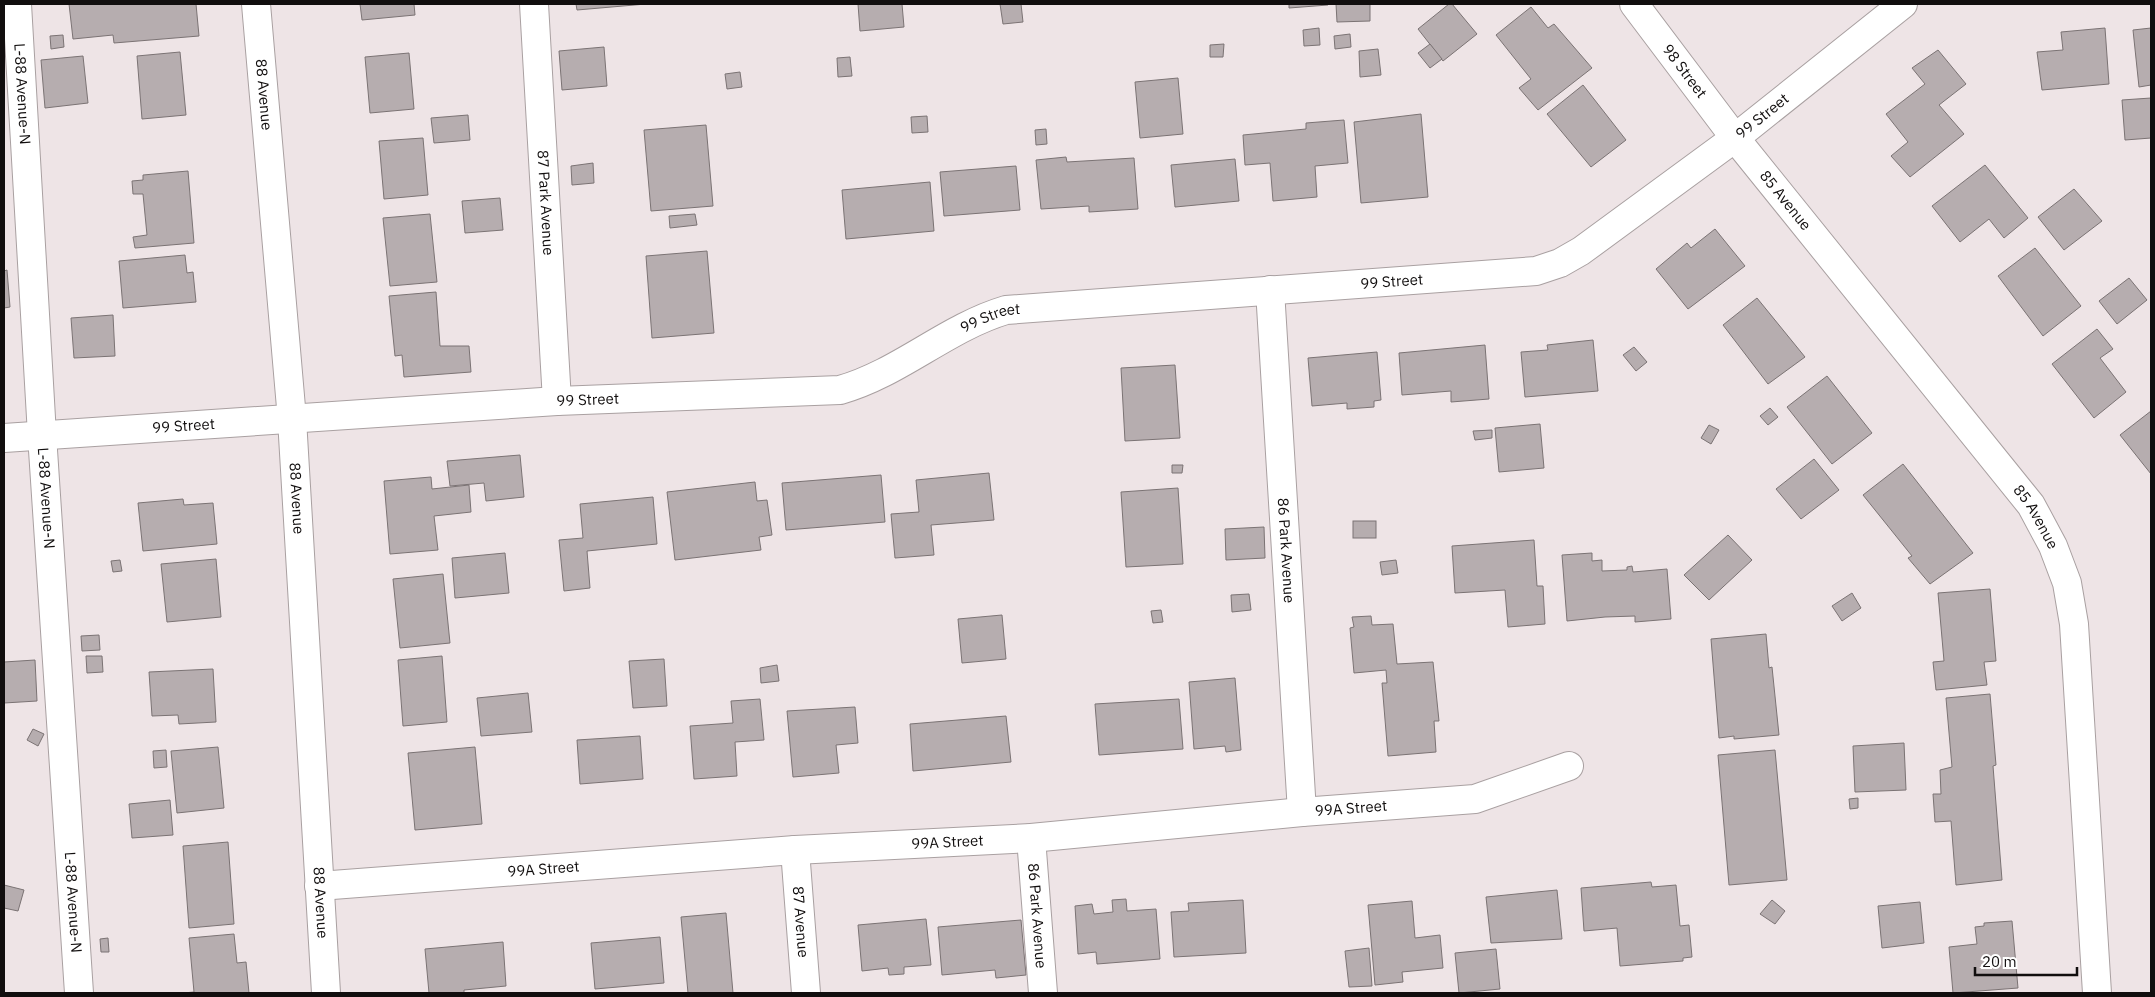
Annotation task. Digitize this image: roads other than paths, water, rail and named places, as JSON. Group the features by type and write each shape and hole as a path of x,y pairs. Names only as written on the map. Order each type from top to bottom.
{"street":[{"name":"L-88 Avenue-N","path":"17,4 15,164 42,436 79,993"},
{"name":"88 Avenue","path":"256,4 292,419 326,993"},
{"name":"87 Park Avenue","path":"534,4 557,402"},
{"name":"98 Street","path":"1634,4 1735,138"},
{"name":"99 Street","path":"4,438 557,402 840,390 882,375 984,316 1006,310 1510,274 1544,269 1560,263 1581,251 1735,138 1903,4"},
{"name":"85 Avenue","path":"1735,138 2031,505 2053,546 2067,583 2074,624 2098,993"},
{"name":"86 Park Avenue","path":"1270,290 1302,812"},
{"name":"99A Street","path":"319,886 795,850 1031,838 1302,812 1475,799 1569,766"},
{"name":"86 Park Avenue","path":"1031,838 1043,993"},
{"name":"87 Avenue","path":"795,850 806,993"}]}
